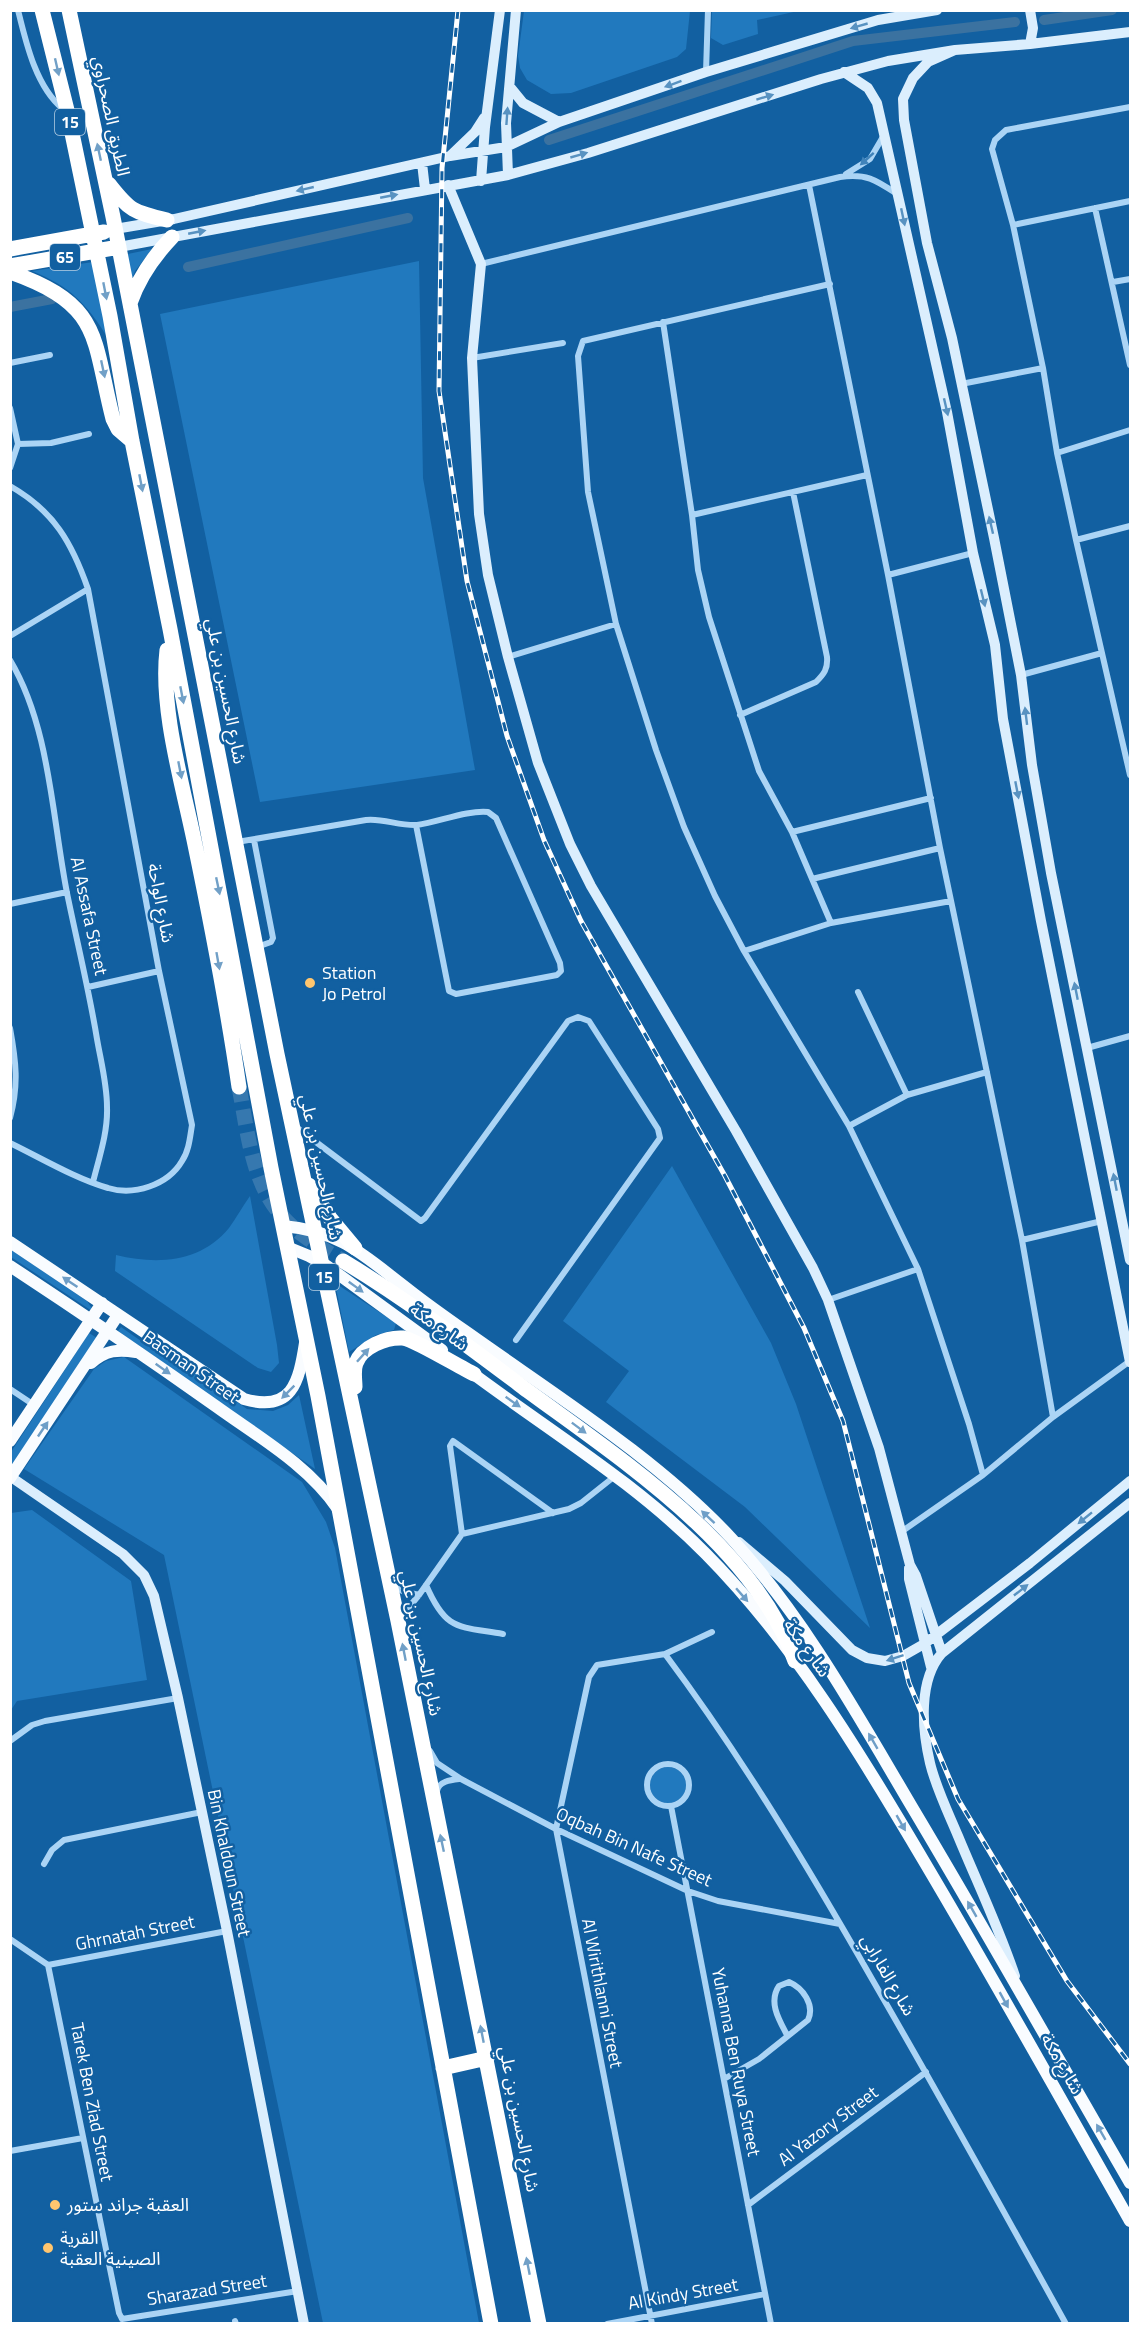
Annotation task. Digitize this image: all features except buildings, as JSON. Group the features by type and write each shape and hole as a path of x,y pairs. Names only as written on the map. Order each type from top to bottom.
{"highway":[{"name":"15","path":"42,10 68,114 94,234 339,1511 491,2324"},
{"name":"الطريق الصحراوي","path":"69,10 116,229"},
{"path":"105,179 124,203 137,213 167,220"},
{"path":"56,241 77,226 83,219 88,204"},
{"name":"65","path":"10,249 116,229"},
{"name":"شارع الحسين بن علي","path":"116,229 300,1169 398,1621 539,2324"},
{"path":"130,303 135,288 149,265 172,237"},
{"name":"65","path":"10,266 119,247"},
{"path":"10,272 56,292 78,311 87,324 98,349 113,419 118,429 132,441"},
{"path":"170,629 166,689 171,724 204,885 239,1088"},
{"path":"300,1169 319,1203 355,1248"},
{"path":"343,1261 493,1365 677,1505 711,1538 757,1590 787,1637 795,1661"},
{"path":"354,1411 356,1364 364,1351 378,1342 404,1338 474,1374"},
{"path":"443,2068 487,2058"}],"main road":[{"name":"شارع مكة","path":"283,1226 314,1230 335,1237 355,1248 410,1291 629,1449 689,1498 729,1536 787,1605 854,1707 1131,2183"},
{"name":"Basman Street","path":"10,1242 244,1399 261,1404 280,1400 293,1388 298,1379 306,1339"},
{"name":"شارع مكة","path":"287,1248 321,1263 615,1475 708,1556 779,1639 885,1795 970,1936 1131,2220"},
{"name":"Basman Street","path":"10,1266 108,1330 299,1465 324,1489 339,1511"},
{"path":"10,1441 102,1303"},
{"path":"73,1307 79,1324 77,1342"},
{"path":"11,1477 118,1315"},
{"path":"83,1369 107,1352 120,1349 139,1352"}],"street":[{"path":"18,10 34,64 56,104 68,114"},
{"path":"481,181 500,10"},
{"path":"508,175 506,147 516,10"},
{"path":"706,72 708,10"},
{"path":"116,229 167,220 450,156 506,147 560,123 706,72 878,20 937,10"},
{"path":"1030,10 1033,28 1030,44"},
{"path":"119,247 508,175 588,153 844,72 888,61 955,50 1131,32"},
{"path":"955,50 928,62 913,78 903,99 904,120 927,243 952,338 1021,675 1032,765 1051,873 1131,1260"},
{"path":"844,72 860,81 873,94 899,195 947,412 973,553 995,645 1003,719 1130,1361 1053,1417 983,1475 902,1532"},
{"path":"509,86 523,103 560,123"},
{"path":"1130,772 1057,453 1043,368 1013,225 993,149 999,134 1006,130 1131,107"},
{"path":"450,156 475,132 488,113"},
{"path":"840,177 870,159 885,134"},
{"path":"422,163 425,189"},
{"path":"481,264 840,177 857,175 870,177 899,195"},
{"path":"448,185 481,264 472,358 479,514 488,575 538,763 570,844 591,886 736,1131 813,1268 828,1300 879,1448 910,1565 916,1576 942,1653"},
{"path":"809,185 888,575 940,849 1022,1240 1053,1417"},
{"path":"1013,225 1131,201"},
{"path":"1095,208 1131,365"},
{"path":"909,246 927,243"},
{"path":"1113,282 1131,279"},
{"path":"830,284 588,339 579,348 578,356 588,492 616,624 656,750 684,827 715,896 744,951 849,1126 918,1269 969,1424 983,1475"},
{"path":"663,322 698,570 709,617 759,771 792,832 831,923"},
{"path":"472,358 563,343"},
{"path":"10,363 50,355"},
{"path":"961,384 1043,368"},
{"path":"10,408 18,444 10,468"},
{"path":"1057,453 1131,430"},
{"path":"18,444 51,443 89,434"},
{"path":"692,515 867,475"},
{"name":"شارع الواحة","path":"10,486 44,511 67,539 88,589 159,971 192,1125 183,1161 171,1174 158,1184 123,1191 109,1189 10,1143"},
{"path":"740,715 816,682 824,675 828,666 793,492"},
{"path":"1076,540 1131,526"},
{"path":"888,575 973,553"},
{"path":"10,636 88,589"},
{"path":"508,657 616,624"},
{"path":"1021,675 1102,653"},
{"name":"Al Assafa Street","path":"10,660 29,699 40,737 67,892 88,987 105,1085 107,1109 105,1134 93,1182"},
{"path":"792,832 931,798"},
{"path":"236,842 366,820 383,819 393,823 416,825 483,812 496,818 560,963 561,971 557,975 456,994 449,991 416,825"},
{"path":"254,840 272,940 256,947"},
{"path":"812,879 940,849"},
{"path":"1033,877 1051,873"},
{"path":"10,904 67,892"},
{"path":"744,951 831,923 951,901"},
{"path":"249,908 266,903"},
{"path":"88,987 159,971"},
{"path":"858,992 907,1095"},
{"path":"291,1123 420,1221 425,1218 568,1021 578,1017 589,1021 658,1129 660,1138 516,1340"},
{"path":"10,1028 17,1068 16,1093 10,1118"},
{"path":"1087,1048 1131,1036"},
{"path":"849,1126 907,1095 987,1072"},
{"path":"1022,1240 1102,1221"},
{"path":"828,1300 918,1269"},
{"path":"10,1389 35,1405"},
{"path":"462,1534 450,1446 453,1441 553,1513"},
{"path":"398,1621 462,1534 569,1509 581,1503 615,1475"},
{"name":"Bin Khaldoun Street","path":"11,1477 123,1554 144,1575 154,1596 227,1931 304,2324"},
{"path":"729,1536 762,1560 785,1581 845,1643 860,1655 876,1661 885,1661 903,1656 935,1636 1131,1481"},
{"path":"1020,1990 932,1771 927,1745 927,1679 931,1667 942,1653 1131,1503"},
{"path":"910,1565 909,1579 931,1667"},
{"path":"387,1572 394,1586 402,1591 419,1595"},
{"path":"426,1585 436,1607 449,1622 466,1628 503,1634"},
{"path":"665,1654 712,1632"},
{"name":"Al Wirithlanni Street","path":"652,2324 556,1829 592,1669 597,1665 665,1654"},
{"name":"شارع الفارابي","path":"665,1654 761,1791 926,2072 1066,2324"},
{"path":"10,1741 32,1725 45,1721 178,1698"},
{"name":"Oqbah Bin Nafe Street","path":"420,1734 436,1763 461,1779 556,1829 688,1891 718,1901 840,1924"},
{"path":"667,1764 674,1765 686,1773 689,1787 683,1800 671,1806 658,1804 652,1800 647,1787 648,1780 655,1769 667,1764"},
{"path":"434,1803 438,1787 444,1782 461,1779"},
{"name":"Yuhanna Ben Ruya Street","path":"671,1806 771,2324"},
{"path":"44,1864 52,1850 64,1839 202,1812"},
{"name":"Ghrnatah Street","path":"48,1965 227,1931"},
{"path":"10,1939 48,1965"},
{"name":"Tarek Ben Ziad Street","path":"48,1965 120,2321"},
{"path":"723,2079 759,2059 808,2020 811,2010 807,1998 800,1988 789,1982 779,1986 773,1997 776,2013 787,2035"},
{"name":"Al Yazory Street","path":"748,2205 926,2072"},
{"path":"10,2151 83,2138"},
{"name":"Sharazad Street","path":"120,2321 298,2291"},
{"name":"Al Kindy Street","path":"607,2324 765,2294"}],"shaded area":[{"path":"712,10 798,11 757,20 758,34 723,45 711,38"},
{"path":"524,11 690,11 686,49 677,57 571,93 551,94 527,80 520,68 518,56"},
{"path":"152,249 135,271 130,284 123,255"},
{"path":"419,261 423,478 475,770 260,802 160,314"},
{"path":"93,262 108,338 76,297 57,283 32,271"},
{"path":"672,1166 771,1343 796,1404 870,1628 745,1507 606,1402 629,1371 563,1321"},
{"path":"250,1196 277,1345 279,1363 271,1372 258,1368 115,1271 116,1255 162,1260 191,1255 205,1248 218,1240 229,1228"},
{"path":"10,1249 87,1301 95,1313 11,1257"},
{"path":"335,1283 396,1323 394,1330 376,1335 349,1352"},
{"path":"121,1327 171,1362 190,1369 247,1409 273,1411 288,1405 299,1395 315,1469 118,1331"},
{"path":"89,1333 97,1338 11,1469 11,1452"},
{"path":"124,1357 302,1482 326,1522 335,1548 479,2323 323,2323 164,1555 24,1469 94,1369 106,1361"},
{"path":"32,1510 131,1581 147,1680 17,1701 11,1710 11,1513"},
{"path":"668,1767 681,1772 686,1785 681,1798 668,1803 655,1798 650,1785 655,1772"}],"waterway":[{"path":"1044,20 1112,10"},
{"path":"549,140 853,41 1015,22"},
{"path":"188,267 408,218"},
{"path":"10,307 52,299"}],"tunnel":[{"path":"239,1087 251,1151 268,1197 291,1225 343,1261"}],"railway":[{"path":"458,10 442,168 439,391 467,581 507,736 544,840 581,921 725,1176 804,1328 843,1421 909,1683 958,1799 1067,1981 1130,2064"}],"place":[{"name":"Station Jo Petrol","path":"310,983"},
{"name":"العقبة جراند ستور","path":"55,2205"},
{"name":"القرية الصينية العقبة","path":"48,2248"}]}
